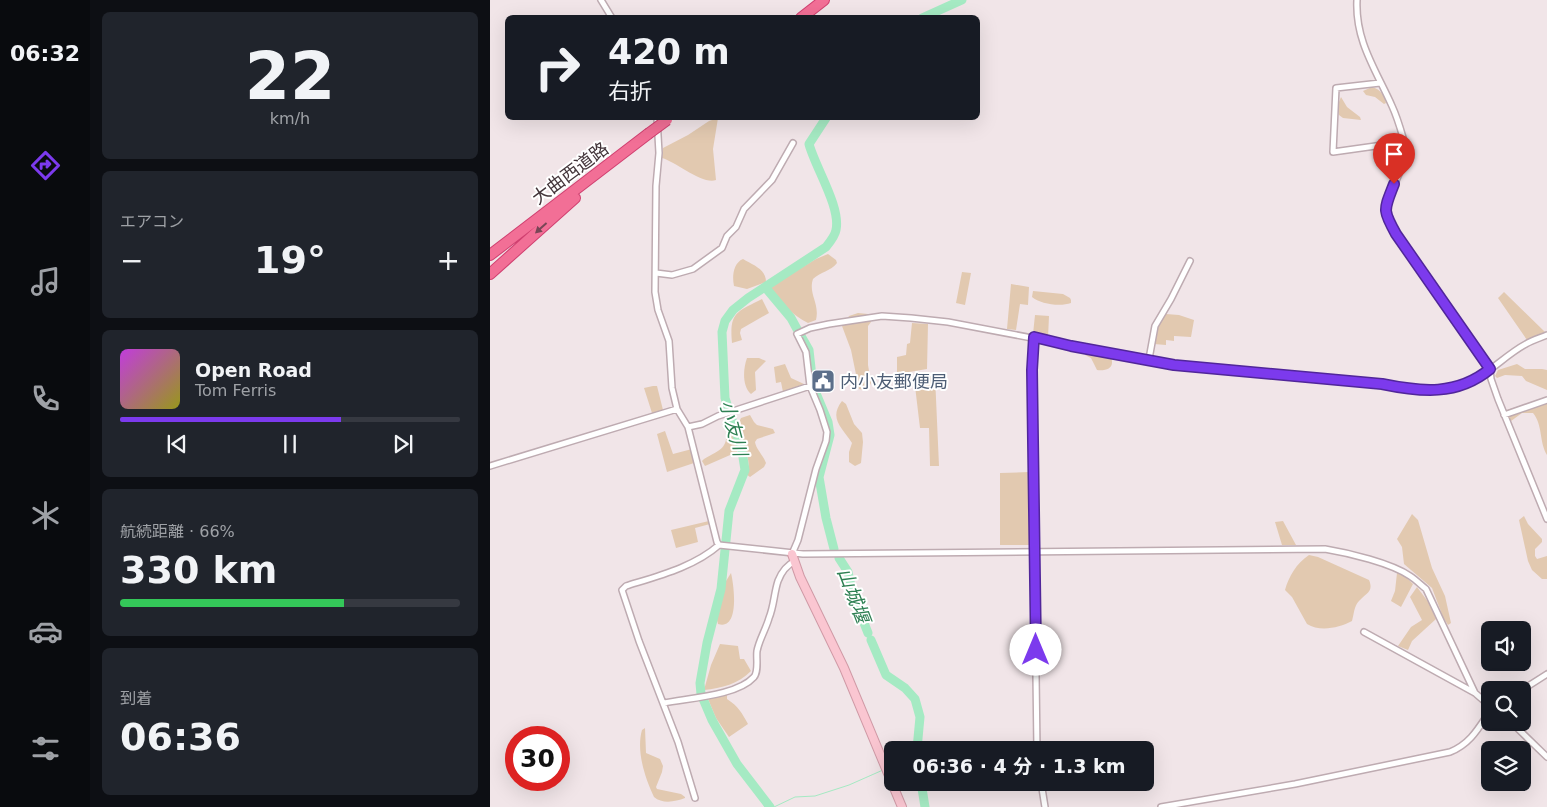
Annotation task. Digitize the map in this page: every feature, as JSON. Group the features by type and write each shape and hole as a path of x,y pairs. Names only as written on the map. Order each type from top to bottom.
{"highway":[{"path":"805,15 824,0"},
{"name":"大曲西道路","path":"490,255 630,149 663,120"},
{"path":"490,274 630,149"},
{"path":"490,248 562,200"}],"street":[{"path":"601,0 610,15"},
{"path":"1357,0 1360,34 1380,83 1398,119 1407,155 1385,211 1396,234 1490,369 1491,379 1504,416 1547,519"},
{"path":"1380,83 1336,88 1333,152 1404,142"},
{"path":"665,120 656,186 655,292 658,310 669,341 672,388 677,409 688,427 719,545"},
{"path":"656,273 672,275 693,268 722,248 727,236 736,227 744,209 772,180 794,143"},
{"path":"1149,359 1155,326 1190,261"},
{"path":"664,702 731,690 754,677 756,673 757,650 771,612 778,581 793,558 816,469 826,441 825,424 810,386 806,352 797,334 810,328 882,316 911,318 948,322 1034,337 1071,346 1174,365 1382,384 1412,390 1456,387 1472,381 1526,344 1547,335"},
{"path":"1034,337 1032,370 1037,741"},
{"path":"688,427 810,386"},
{"path":"1504,416 1547,400"},
{"path":"490,466 677,409"},
{"path":"695,798 664,702 639,641 622,590 626,586 671,571 711,552 719,545 793,558 1035,552 1325,549 1341,552 1401,571 1411,576 1426,589 1475,693"},
{"path":"793,558 800,577 844,668 902,807"},
{"path":"1364,632 1475,693 1481,698"},
{"path":"1531,684 1547,674"},
{"path":"1161,807 1295,784 1450,752 1461,748 1470,740 1481,725"},
{"path":"1520,731 1547,757"},
{"path":"1042,791 1045,807"}],"shaded area":[{"path":"1372,87 1382,93 1386,103 1384,104 1375,97 1366,95 1363,91"},
{"path":"1341,97 1347,107 1360,117 1361,120 1343,118 1339,115 1337,107"},
{"path":"718,120 713,149 716,180 711,181 662,158 663,148 709,121"},
{"path":"828,254 837,263 813,279 812,289 817,314 816,320 808,323 797,317 783,304 770,290 771,286 816,259"},
{"path":"743,259 755,265 764,274 766,282 747,289 734,286 733,275 735,267"},
{"path":"962,272 971,273 965,305 956,303"},
{"path":"1011,284 1029,287 1028,305 1020,304 1016,330 1007,329"},
{"path":"1033,291 1063,294 1070,298 1071,303 1056,305 1045,303 1032,297"},
{"path":"1504,292 1545,332 1527,340 1498,298"},
{"path":"762,299 769,313 741,329 742,340 732,343 732,325 736,314"},
{"path":"858,313 868,314 871,322 868,326 868,365 871,383 868,389 863,390 859,389 851,350 842,326 849,316"},
{"path":"1166,314 1179,315 1194,320 1191,337 1174,336 1174,341 1166,340 1166,345 1154,344 1158,325"},
{"path":"1035,315 1049,316 1048,338 1033,334"},
{"path":"912,323 928,324 927,369 897,374 897,357 906,355 907,344 910,343"},
{"path":"1087,352 1111,357 1111,366 1104,370 1097,370 1091,358 1085,355"},
{"path":"747,358 759,358 766,361 755,372 756,390 751,394 746,387 744,377"},
{"path":"785,364 791,378 804,384 783,392 781,382 776,383 774,367"},
{"path":"1517,364 1525,369 1547,370 1547,390 1526,381 1522,376 1505,375 1497,378 1495,376 1498,370"},
{"path":"924,376 935,376 939,466 930,466 929,428 920,428 915,386 923,384"},
{"path":"657,386 663,410 652,413 644,388"},
{"path":"1547,397 1547,455 1538,423 1533,413 1522,413 1511,421 1508,420 1506,412 1507,410"},
{"path":"842,401 846,404 854,424 862,433 861,463 855,466 849,462 849,452 852,443 838,423 836,413"},
{"path":"750,415 757,425 773,429 775,433 757,439 755,442 766,463 764,467 750,477 746,474 748,461 739,432 739,425 741,418"},
{"path":"729,425 735,435 737,452 705,466 702,461 719,451 724,445"},
{"path":"665,431 673,454 692,449 697,462 667,472 657,434"},
{"path":"1029,472 1029,545 1000,545 1000,473"},
{"path":"1412,514 1418,520 1432,568 1445,596 1451,623 1448,625 1432,588 1404,564 1402,547 1397,539"},
{"path":"1524,516 1528,524 1542,539 1542,542 1535,549 1535,556 1537,559 1547,556 1547,579 1542,579 1532,570 1528,561 1519,520"},
{"path":"709,521 710,524 695,528 698,542 676,548 671,530"},
{"path":"1283,521 1296,545 1282,545 1275,522"},
{"path":"1309,555 1318,557 1369,580 1370,590 1357,603 1352,621 1330,628 1318,628 1307,624 1292,597 1285,590 1300,562"},
{"path":"731,573 734,596 733,614 730,621 725,624 718,624 717,620 726,581"},
{"path":"1397,573 1406,577 1413,584 1401,607 1391,601 1395,591"},
{"path":"1417,587 1429,603 1436,619 1412,641 1408,650 1398,646 1411,627 1422,620 1410,597"},
{"path":"720,644 738,646 740,659 744,659 751,671 729,685 704,690 711,665"},
{"path":"727,694 727,699 734,704 748,724 729,737 716,718 708,699"},
{"path":"645,728 646,753 660,759 663,766 657,789 681,794 685,798 669,802 661,801 654,797 647,781 641,755 640,738 642,730"}],"waterway":[{"name":"小友川","path":"929,15 962,0"},
{"name":"小友川","path":"770,807 737,764 712,720 701,694 700,683 707,643 721,589 729,511 745,470 742,451 725,398 722,332 725,321 733,310 748,298 826,247 835,234 837,221 835,210 809,144 825,120"},
{"name":"山城堰","path":"765,287 791,318 797,329"},
{"name":"山城堰","path":"801,336 809,350 813,386 828,422 830,435 819,477 826,518 834,549"},
{"name":"山城堰","path":"839,558 848,572 853,595 868,633"},
{"name":"山城堰","path":"871,640 886,675 905,688 915,699 920,717 918,741"},
{"path":"774,807 795,797 815,796 849,785 883,770"},
{"name":"山城堰","path":"922,791 925,807"}],"place":[{"name":"内小友郵便局","path":"823,381"}],"route":[{"path":"1036,650 1032,370 1034,337 1071,346 1174,365 1382,384 1412,390 1447,389 1472,381 1490,369 1388,220 1385,207 1394,184"}]}
